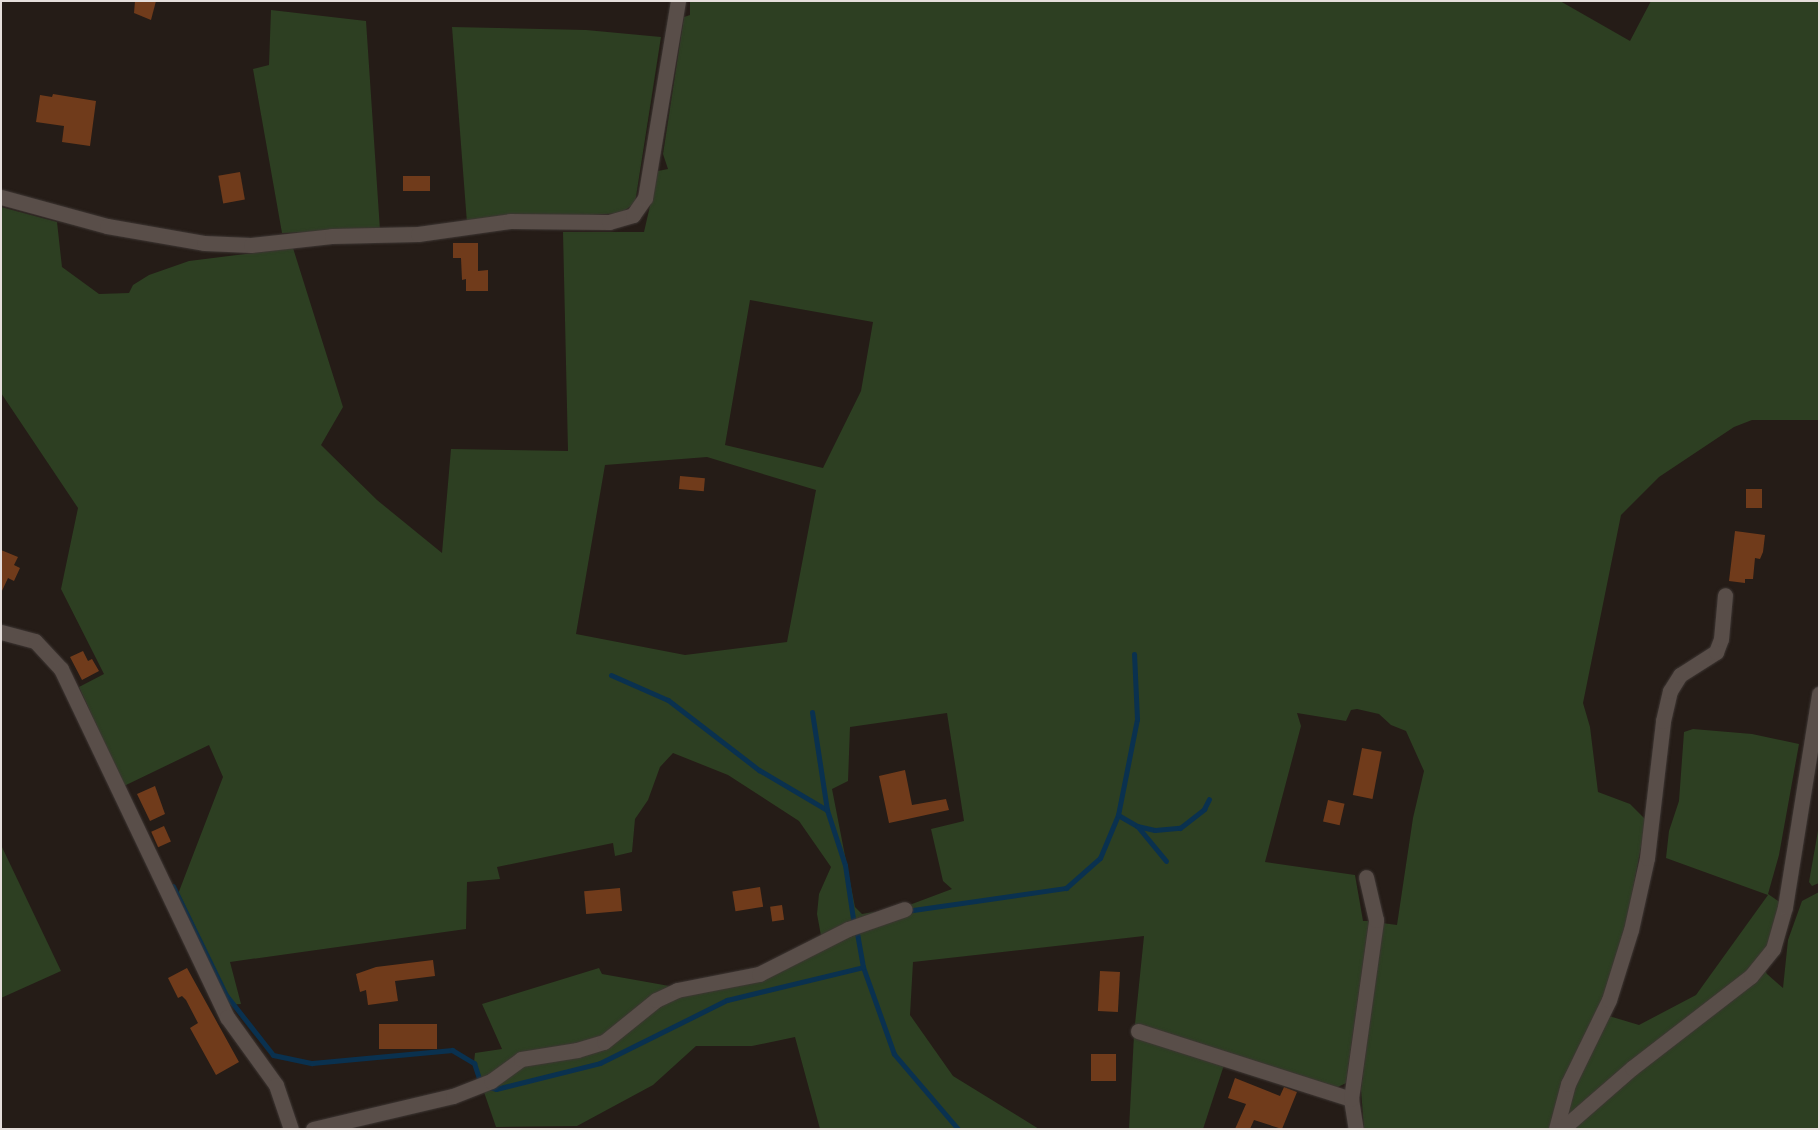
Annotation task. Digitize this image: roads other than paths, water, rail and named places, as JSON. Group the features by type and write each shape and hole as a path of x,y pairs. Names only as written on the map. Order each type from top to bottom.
{"street":[{"path":"1,197 107,226 204,243 251,245 332,236 418,234 510,221 609,222 633,214 645,198 678,1"},
{"path":"1556,1129 1568,1084 1609,1000 1631,930 1647,858 1663,721 1670,691 1680,675 1716,652 1721,639 1725,595"},
{"path":"1,632 35,641 61,669 227,1017 276,1085 291,1129"},
{"path":"1562,1129 1632,1068 1751,976 1774,949 1785,907 1819,694"},
{"path":"1356,1129 1351,1098 1376,920 1366,877"},
{"path":"312,1129 474,1089 491,1081 521,1059 577,1050 604,1042 656,1000 677,990 759,974 855,927 905,909"},
{"path":"1138,1031 1351,1098"}],"waterway":[{"path":"906,911 1066,888 1100,858 1118,815 1137,719 1134,654"},
{"path":"611,675 668,700 759,770 827,810 845,865 854,925"},
{"path":"812,712 827,810"},
{"path":"1118,815 1137,826 1155,830 1180,828 1204,809 1209,799"},
{"path":"1138,827 1166,861"},
{"path":"173,886 226,995 273,1055 312,1063 452,1050 474,1063 480,1082"},
{"path":"489,1087 496,1089 600,1063 727,1000 863,967 856,929"},
{"path":"863,967 894,1054 958,1129"}]}
